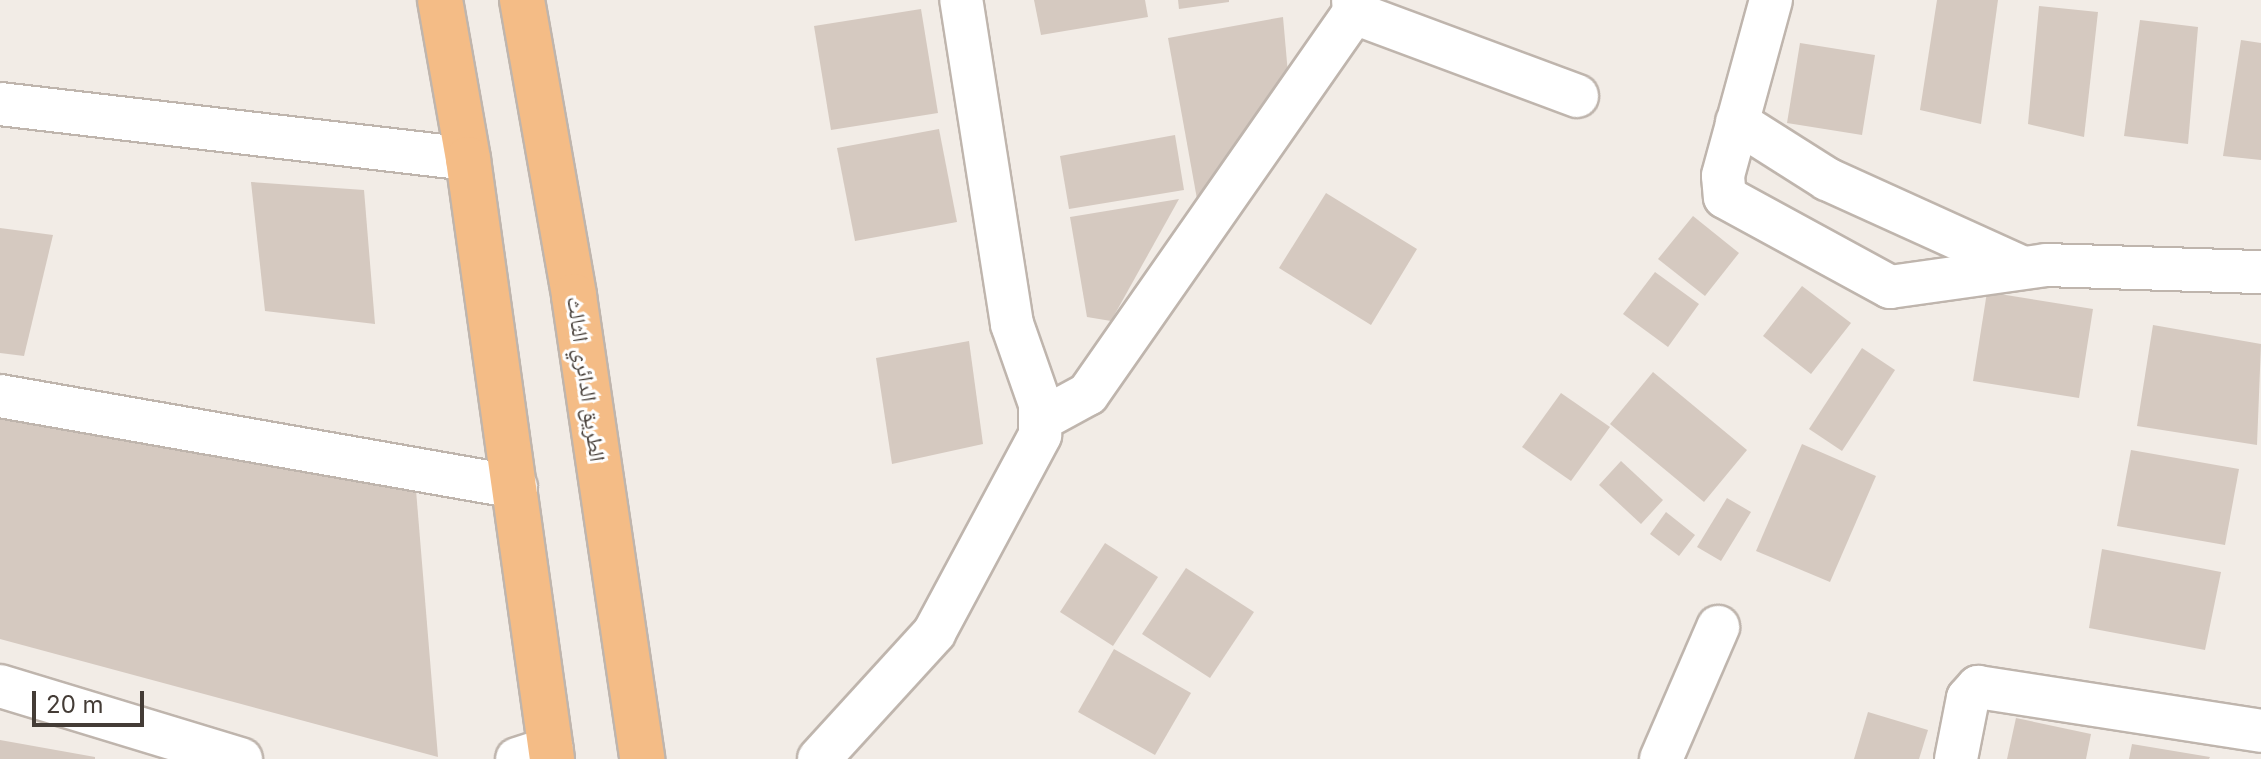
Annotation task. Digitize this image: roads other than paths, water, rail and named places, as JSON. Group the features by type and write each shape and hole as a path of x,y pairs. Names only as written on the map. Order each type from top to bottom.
{"highway":[{"path":"440,0 468,159 516,487 540,755"},
{"name":"الطريق الدائري الثالث","path":"522,0 574,296 642,759"}],"street":[{"path":"819,759 934,633 1029,464 1042,419 1018,346 961,0"},
{"path":"1771,0 1723,176 1725,197 1890,287 2019,266 2261,272"},
{"path":"1042,419 1088,394 1354,6 1577,96"},
{"path":"0,104 468,159"},
{"path":"1737,122 1827,179 2019,266"},
{"path":"1018,346 1088,394"},
{"path":"0,396 516,487"},
{"path":"1661,759 1718,627"},
{"path":"0,686 241,759"},
{"path":"1956,759 1968,698 1978,687 2261,731"}]}
